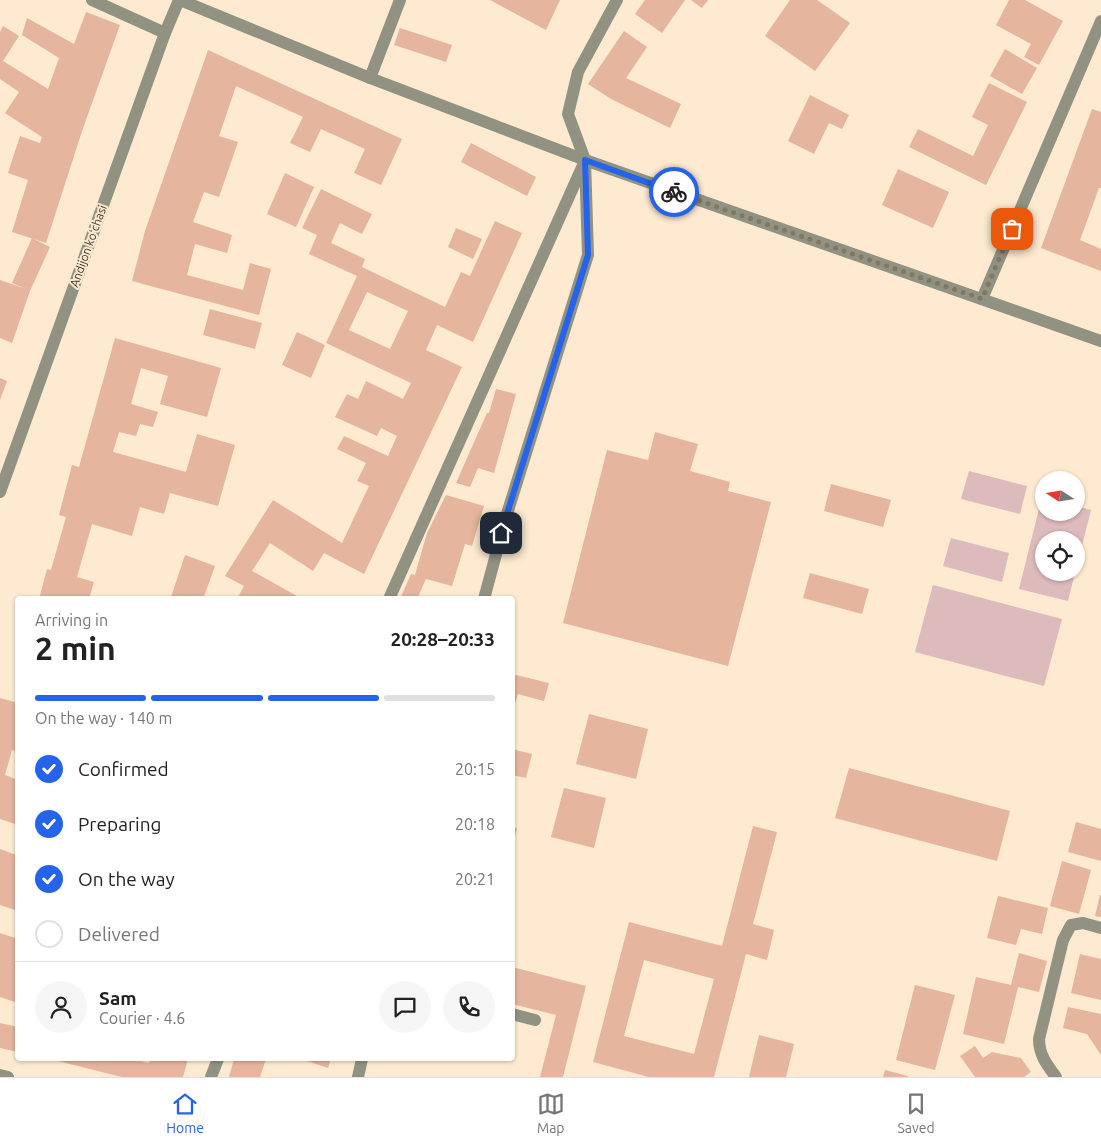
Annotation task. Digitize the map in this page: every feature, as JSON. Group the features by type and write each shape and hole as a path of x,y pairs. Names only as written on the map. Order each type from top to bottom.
{"street":[{"path":"92,0 165,33"},
{"path":"179,0 370,78 585,160 1101,341"},
{"name":"Andijon koʻchasi","path":"0,492 165,33 179,0"},
{"path":"370,78 400,0"},
{"path":"485,596 506,517 588,255 585,160 568,114 578,72 617,0"},
{"path":"982,299 1101,21"},
{"path":"390,596 585,160"},
{"path":"1056,1077 1039,1049 1039,1039 1063,940 1071,926 1083,923 1101,928"},
{"path":"515,1015 535,1020"},
{"path":"211,1077 217,1061"},
{"path":"358,1077 362,1061"},
{"path":"0,1075 8,1077"}],"shaded area":[{"path":"969,471 1027,486 1020,514 961,499"},
{"path":"1085,508 1091,510 1085,534 1085,531 1035,531 1035,581 1073,581 1068,601 1019,589 1036,521 1085,521"},
{"path":"951,538 1009,553 1002,582 943,566"},
{"path":"933,585 1062,619 1044,686 915,652"}],"building":[{"path":"490,0 560,0 546,30"},
{"path":"645,0 685,0 662,33 635,14"},
{"path":"691,0 708,0 702,8"},
{"path":"790,0 817,0 850,23 815,71 765,36"},
{"path":"1009,0 1025,0 1063,21 1039,65 1024,57 1031,44 996,25"},
{"path":"86,12 120,25 82,131 46,243 12,232 28,180 8,173 20,136 40,143 42,137 5,113 19,92 0,79 0,32 3,26 19,36 3,61 48,89 59,58 22,35 27,18 74,44"},
{"path":"400,28 452,45 446,62 394,45"},
{"path":"624,31 647,47 626,78 681,104 670,128 611,99 588,84"},
{"path":"1005,49 1037,68 1022,94 990,76"},
{"path":"208,50 402,139 381,185 354,173 365,149 321,129 310,152 290,143 303,117 236,86 219,136 238,142 219,197 204,192 193,222 232,235 227,253 195,244 187,275 243,290 250,263 271,269 259,315 132,281 145,231"},
{"path":"989,83 1027,102 986,185 909,147 918,129 973,156 988,125 972,117"},
{"path":"810,95 849,115 842,129 829,123 814,154 788,141"},
{"path":"1092,109 1101,112 1101,188 1099,188 1080,240 1101,249 1101,271 1041,248"},
{"path":"471,143 536,177 527,196 461,162"},
{"path":"898,169 949,192 933,228 882,205"},
{"path":"285,173 314,187 296,227 267,214"},
{"path":"321,189 372,214 362,234 340,223 331,243 365,259 362,267 445,307 461,272 470,276 495,221 522,233 473,342 437,325 426,350 462,367 364,574 324,553 313,571 270,543 252,571 297,596 239,596 244,586 225,576 273,500 342,543 369,486 357,481 366,463 337,449 344,436 388,456 397,436 381,428 377,436 335,417 347,394 358,399 366,381 403,399 411,383 326,343 357,276 309,254 317,235 302,228","holes":["367,292 408,311 390,349 349,330"]},
{"path":"456,228 482,239 473,259 448,247"},
{"path":"32,238 50,247 30,291 12,343 0,338 0,280 26,289 12,283"},
{"path":"210,309 262,323 255,349 203,335"},
{"path":"297,332 325,345 311,378 282,365"},
{"path":"115,338 221,368 207,417 160,404 168,376 141,368 131,404 158,412 153,427 140,424 136,436 119,432 113,452 186,472 197,434 235,445 218,506 170,493 164,514 140,507 132,536 92,524 77,577 94,582 90,596 40,596 47,569 51,570 66,517 59,515 72,465 79,467"},
{"path":"0,378 7,381 0,400"},
{"path":"496,389 516,394 494,473 478,468 470,487 456,483 487,413 489,413"},
{"path":"655,432 698,444 690,471 730,482 728,491 771,502 728,666 563,623 607,450 648,460"},
{"path":"831,484 891,500 883,527 824,511"},
{"path":"446,495 484,506 472,546 465,544 452,586 426,579 418,596 401,596 411,574 415,575 427,533"},
{"path":"185,555 215,566 204,596 171,596"},
{"path":"810,573 869,589 862,614 803,598"},
{"path":"515,675 549,683 544,701 518,694 515,704"},
{"path":"0,698 15,702 15,751 12,750 5,775 15,779 15,824 0,819"},
{"path":"589,714 648,729 636,779 576,764"},
{"path":"515,750 532,754 526,778 515,776"},
{"path":"849,768 1010,811 997,861 835,818"},
{"path":"564,788 606,798 594,848 551,837"},
{"path":"1076,822 1101,829 1101,861 1068,852"},
{"path":"753,826 777,832 753,924 774,930 767,960 746,954 714,1077 649,1077 593,1062 629,922 722,946","holes":["644,960 714,979 694,1054 624,1036"]},
{"path":"0,849 15,855 15,910 0,905"},
{"path":"1062,861 1091,870 1079,914 1050,906"},
{"path":"1101,895 1101,917 1095,916"},
{"path":"998,896 1048,908 1042,934 1021,929 1016,945 987,938"},
{"path":"0,933 15,938 15,1002 0,997"},
{"path":"1019,953 1047,961 1039,992 1018,987 1004,1044 963,1034 976,977 1011,985"},
{"path":"1080,954 1101,959 1101,1000 1071,993"},
{"path":"515,968 586,986 563,1077 540,1077 556,1015 515,1005"},
{"path":"915,985 955,995 935,1070 896,1060"},
{"path":"1068,1007 1101,1014 1101,1055 1087,1034 1063,1028"},
{"path":"0,1023 15,1026 15,1051 0,1048"},
{"path":"759,1035 794,1044 786,1077 749,1077"},
{"path":"975,1046 983,1058 992,1052 1021,1058 1031,1072 1024,1077 975,1077 960,1056"},
{"path":"58,1061 140,1061 149,1063 150,1061 187,1061 183,1077 122,1077"},
{"path":"233,1061 265,1061 260,1077 229,1077"},
{"path":"307,1061 330,1061 328,1068"},
{"path":"885,1070 908,1076 908,1077 883,1077"}],"way so far":[{"path":"674,192 982,299 1012,229"}],"route":[{"path":"501,533 588,255 585,160 674,192"}]}
